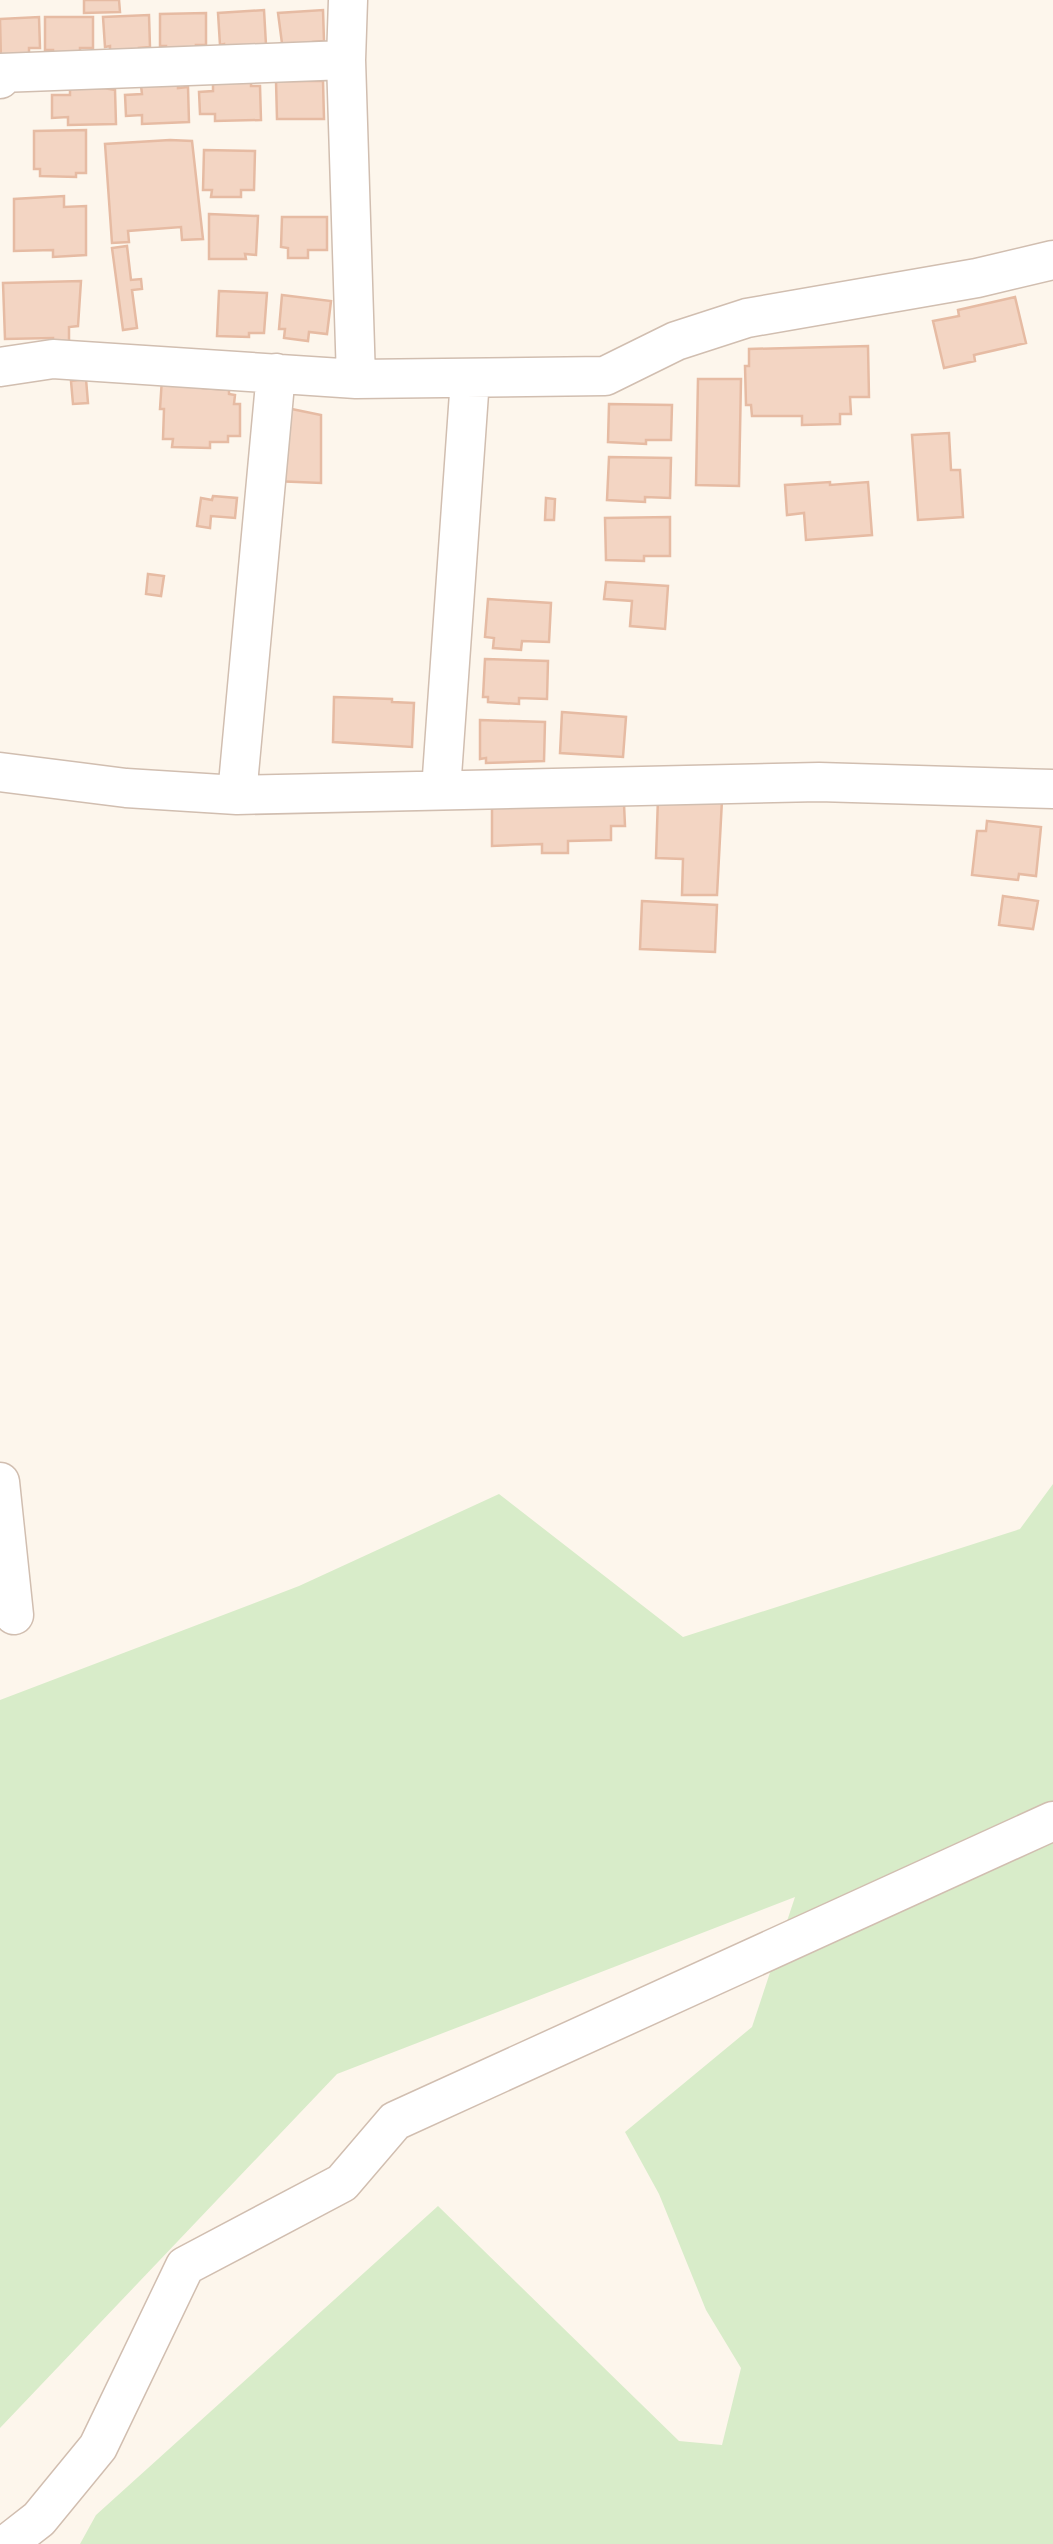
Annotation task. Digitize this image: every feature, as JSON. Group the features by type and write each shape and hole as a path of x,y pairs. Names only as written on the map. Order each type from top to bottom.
{"street":[{"path":"348,0 346,60 356,379"},
{"path":"0,79 0,72 346,60"},
{"path":"0,367 53,359 356,379 605,376 676,341 748,318 976,278 1053,260"},
{"path":"237,794 276,373"},
{"path":"441,790 470,379"},
{"path":"0,772 126,788 237,794 819,782 1053,789"},
{"path":"0,1482 14,1615"},
{"path":"7,2544 39,2518 98,2447 184,2266 342,2182 396,2122 1053,1820"}],"green space":[{"path":"1053,1484 1053,2544 80,2544 96,2515 438,2206 679,2441 722,2445 741,2368 706,2310 659,2194 625,2132 752,2027 795,1897 337,2074 0,2428 0,1700 299,1586 499,1494 683,1637 1020,1529"}],"building":[{"path":"84,0 119,0 120,12 84,13"},
{"path":"264,10 266,45 224,53 218,13"},
{"path":"323,10 324,41 313,42 313,49 283,51 278,13"},
{"path":"206,13 206,45 196,45 197,54 166,54 166,46 160,46 160,14"},
{"path":"149,15 150,47 139,48 140,55 110,56 110,46 105,47 103,17"},
{"path":"39,17 40,48 29,48 29,59 1,60 0,19"},
{"path":"45,17 93,17 93,48 80,48 80,56 53,57 53,50 45,50"},
{"path":"251,81 251,86 260,86 261,120 215,121 215,114 200,114 199,92 213,91 213,83"},
{"path":"276,81 323,81 324,119 277,119"},
{"path":"178,84 178,88 188,87 189,122 142,124 142,115 126,116 125,95 142,94 141,86"},
{"path":"70,89 115,90 116,124 68,125 68,117 52,118 52,95 70,95"},
{"path":"86,130 86,173 76,173 76,177 40,176 40,169 34,169 34,131"},
{"path":"192,141 203,239 182,240 181,227 128,231 129,242 112,243 105,144"},
{"path":"204,150 255,151 254,190 241,190 241,197 211,197 212,190 203,190"},
{"path":"64,196 64,207 86,206 86,255 53,257 53,250 14,251 14,199"},
{"path":"209,214 258,216 256,255 245,254 246,259 209,259"},
{"path":"282,217 327,217 327,250 308,250 308,258 288,258 288,248 281,247"},
{"path":"127,246 131,280 141,279 142,289 132,290 137,328 123,330 112,248"},
{"path":"81,281 78,326 69,327 69,342 53,343 53,338 5,339 3,283"},
{"path":"219,291 267,293 264,333 249,333 249,337 217,336"},
{"path":"282,295 331,301 327,334 309,332 308,341 284,338 285,329 279,329"},
{"path":"1015,297 1026,343 974,355 975,361 944,368 933,321 959,316 958,310"},
{"path":"868,346 869,397 850,397 851,414 840,414 840,424 802,425 802,416 752,416 751,405 746,405 745,366 749,366 749,349"},
{"path":"162,378 204,381 203,388 229,390 229,394 235,395 234,404 240,404 240,436 228,436 228,442 210,442 210,448 172,447 173,439 163,439"},
{"path":"86,379 88,403 73,404 71,381"},
{"path":"698,379 741,379 739,486 696,485"},
{"path":"609,404 672,405 671,440 646,440 646,444 608,442"},
{"path":"282,407 321,415 321,483 274,481"},
{"path":"949,433 951,470 960,470 963,517 918,520 912,435"},
{"path":"609,457 671,458 670,498 645,497 645,502 607,500"},
{"path":"868,482 872,535 806,540 804,513 787,515 785,485"},
{"path":"213,496 237,498 235,518 211,516 210,528 197,526 201,498 212,500"},
{"path":"546,498 555,499 554,520 545,520"},
{"path":"670,517 670,556 644,556 644,561 606,560 605,518"},
{"path":"148,574 164,576 161,596 146,594"},
{"path":"606,582 668,586 665,629 630,626 632,601 604,599"},
{"path":"488,599 551,603 549,642 522,641 521,650 493,648 494,638 485,637"},
{"path":"485,659 548,661 547,699 519,698 519,704 488,702 488,697 483,697"},
{"path":"334,697 414,703 412,747 333,742"},
{"path":"562,712 626,717 623,757 560,753"},
{"path":"480,720 545,722 544,761 486,763 486,758 480,759"},
{"path":"658,798 722,800 717,895 682,895 683,859 656,858"},
{"path":"492,800 624,804 625,826 611,826 611,840 568,841 568,853 542,853 542,844 492,846"},
{"path":"987,821 1041,827 1036,876 1019,874 1018,880 972,875 977,831 986,831"},
{"path":"1003,896 1038,901 1033,929 999,925"},
{"path":"642,901 717,905 715,952 640,949"}]}
